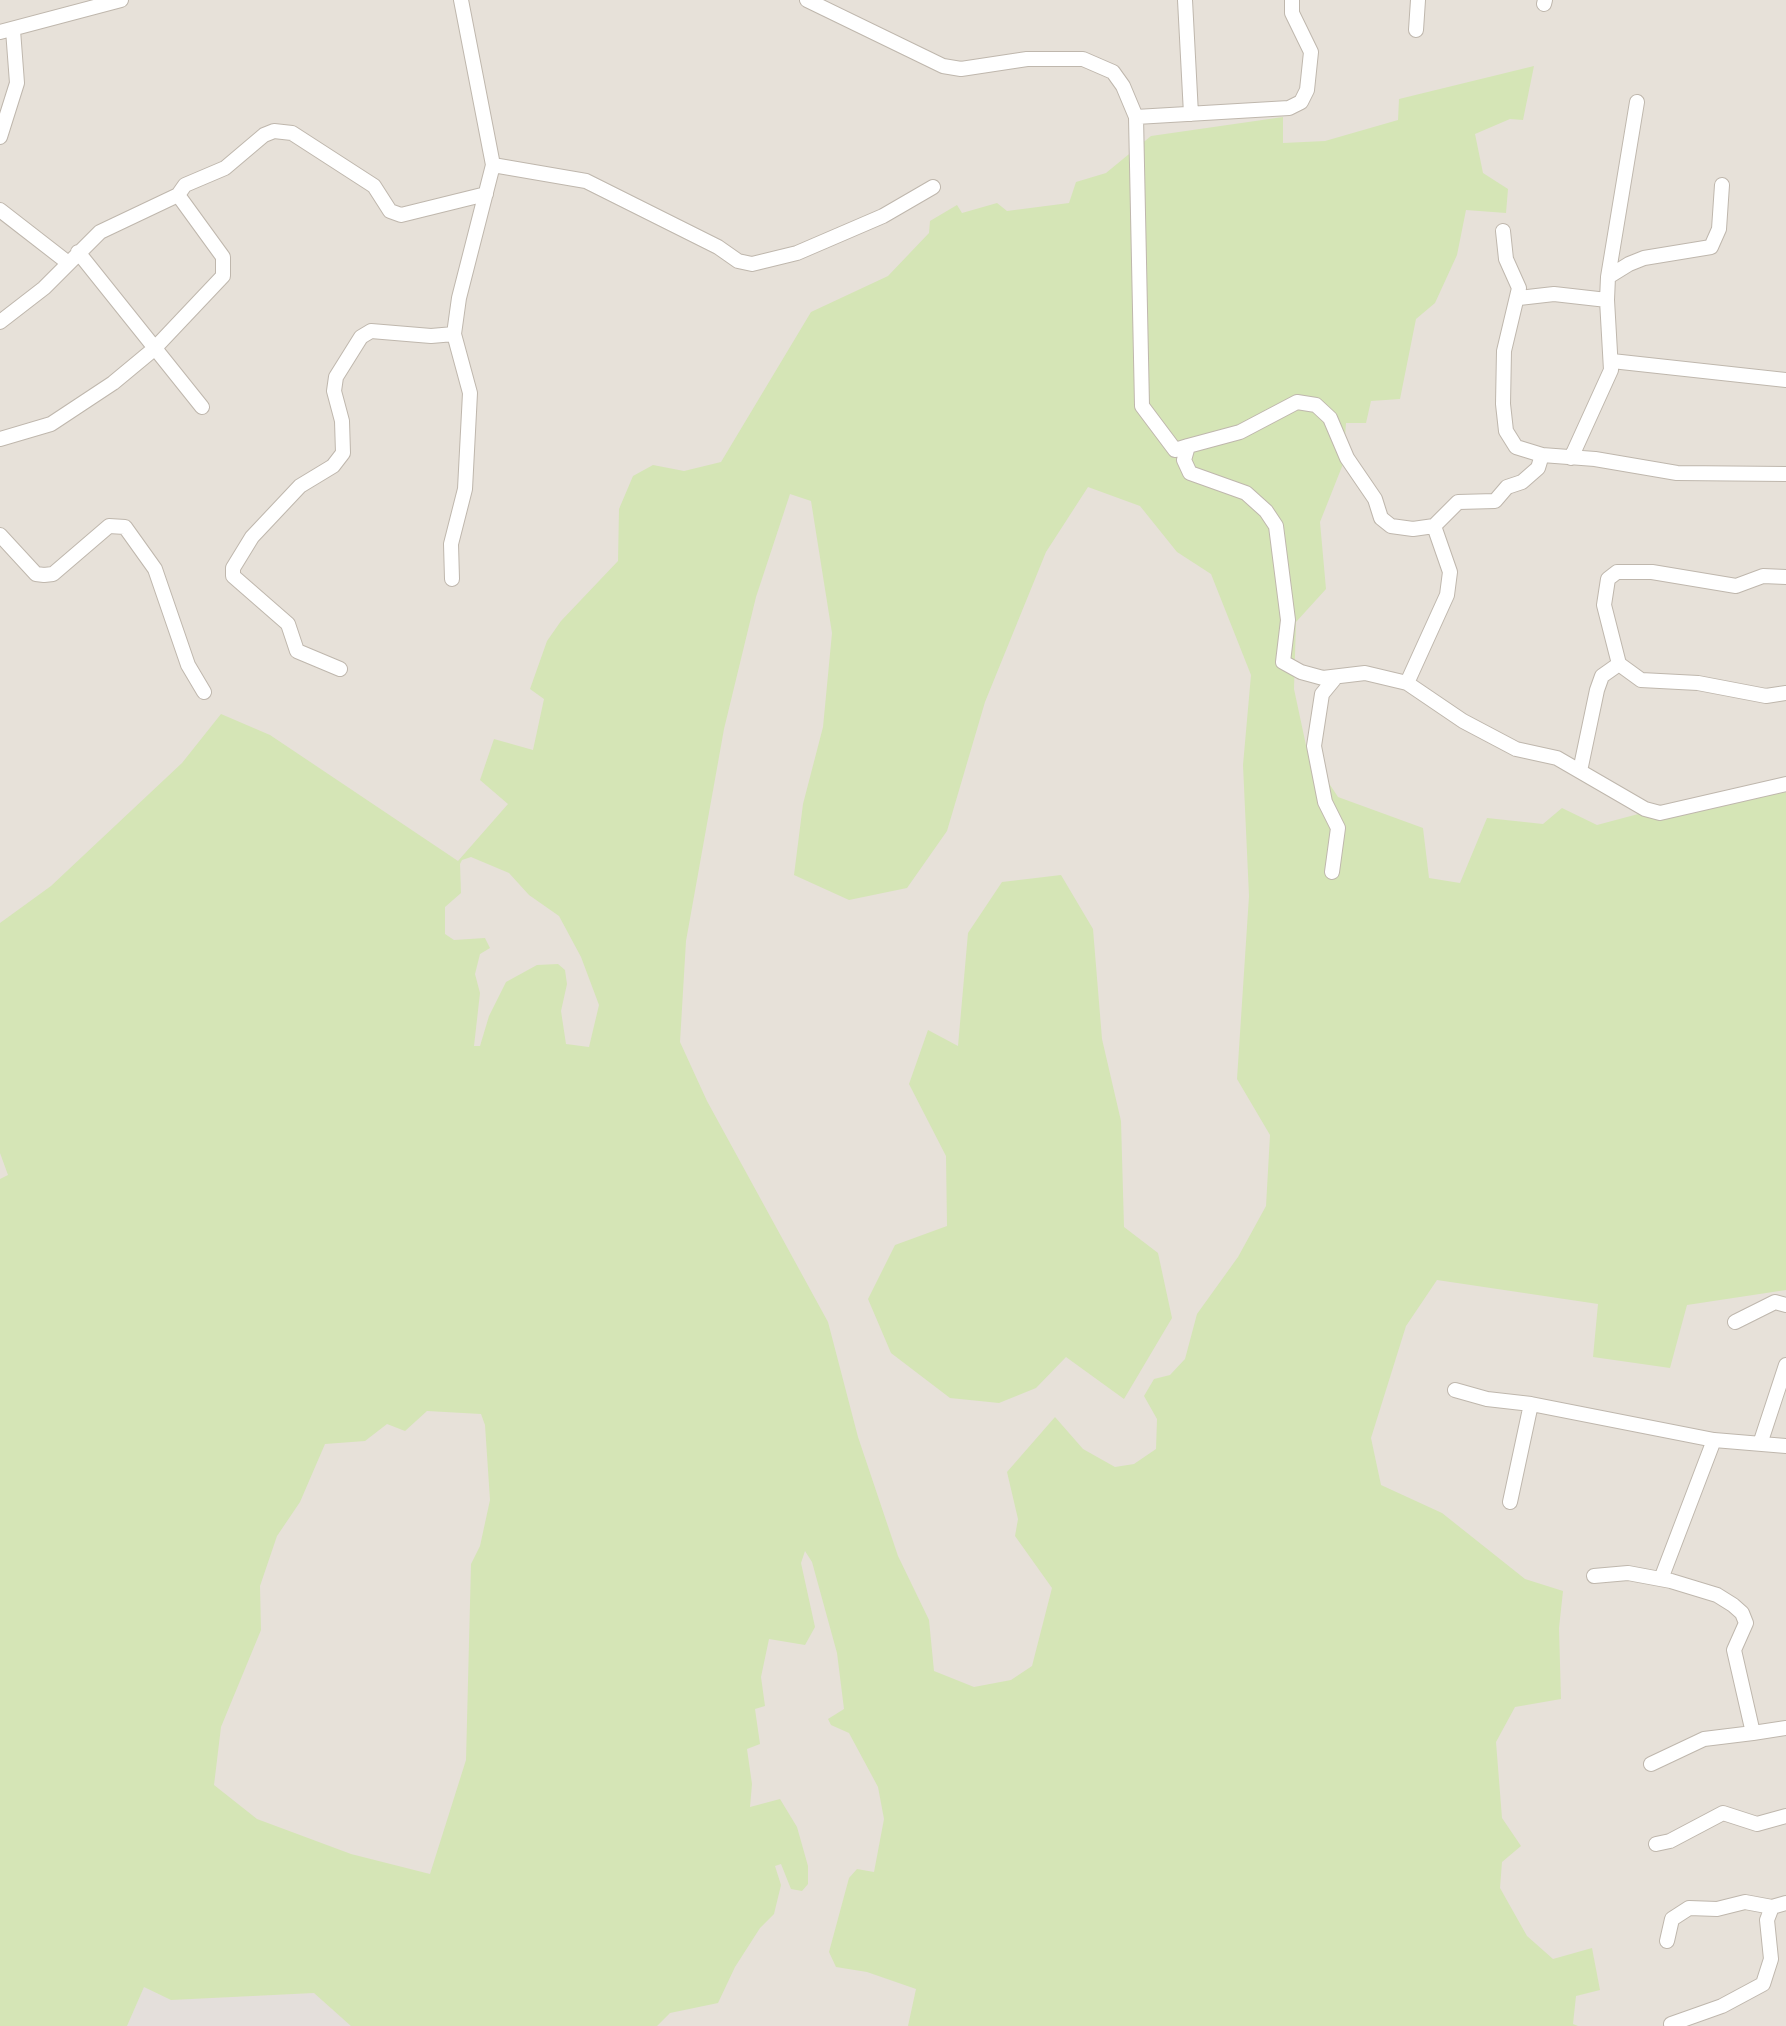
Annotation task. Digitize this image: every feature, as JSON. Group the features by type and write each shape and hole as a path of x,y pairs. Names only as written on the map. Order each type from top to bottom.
{"street":[{"path":"0,137 17,83 6,31 121,0"},
{"path":"452,579 451,544 465,489 470,393 454,334 493,165 461,0"},
{"path":"807,0 943,66 961,69 1027,59 1083,59 1113,72 1123,86 1136,117 1142,406 1175,450 1240,432 1297,402 1316,405 1330,418 1347,458 1375,499 1381,518 1391,526 1413,529 1434,526 1458,502 1495,501 1507,487 1522,482 1538,468 1542,455"},
{"path":"1185,0 1191,114"},
{"path":"1136,117 1289,108 1301,102 1307,90 1311,52 1292,13 1292,0"},
{"path":"1416,30 1418,0"},
{"path":"1571,458 1612,361 1608,277 1637,102"},
{"path":"0,322 25,305 100,232 178,195 185,185 225,168 274,131 292,133 374,186 390,211 401,215 486,194"},
{"path":"493,165 586,181 718,247 738,261 752,264 797,253 883,216 933,187"},
{"path":"1608,277 1644,258 1711,247 1719,229 1722,185"},
{"path":"0,439 51,424 80,407 154,349 223,276 223,257 178,195"},
{"path":"3,214 72,257 202,407"},
{"path":"1503,231 1506,259 1516,276 1519,298 1504,351 1506,431 1516,447 1542,455 1677,473 1786,474"},
{"path":"1519,298 1554,294 1607,300"},
{"path":"340,669 297,651 288,624 233,576 233,568 252,537 300,486 333,466 343,453 342,421 334,391 336,377 361,337 371,331 431,336 454,334"},
{"path":"1612,361 1786,380"},
{"path":"1188,446 1184,460 1190,473 1246,493 1266,511 1276,526 1288,620 1283,662 1301,672 1323,678 1365,673 1407,683 1425,699 1440,704 1463,721 1503,742 1557,758 1645,809 1660,813 1786,784"},
{"path":"0,535 36,574 44,575 53,574 109,526 125,527 155,569 188,665 204,692"},
{"path":"1407,683 1447,595 1450,572 1434,526"},
{"path":"1786,577 1763,576 1736,586 1652,572 1612,574 1605,614 1619,664 1641,680 1698,683 1766,696 1786,693"},
{"path":"1580,771 1602,676 1619,664"},
{"path":"1332,872 1338,828 1325,802 1314,746 1322,694 1336,677"},
{"path":"1735,1322 1775,1302 1786,1305"},
{"path":"1761,1441 1786,1365"},
{"path":"1455,1390 1487,1399 1531,1404 1714,1440 1761,1441 1786,1446"},
{"path":"1510,1502 1531,1404"},
{"path":"1661,1579 1714,1440"},
{"path":"1594,1576 1628,1573 1661,1579 1717,1595 1742,1613 1746,1623 1734,1650 1753,1733"},
{"path":"1651,1764 1704,1739 1786,1728"},
{"path":"1656,1844 1670,1841 1723,1813 1757,1824 1786,1816"},
{"path":"1667,1941 1672,1919 1689,1908 1717,1909 1745,1902 1779,1905"},
{"path":"1671,2024 1722,2006 1763,1984 1771,1959 1767,1920 1779,1905"}],"shaded area":[{"path":"0,0 1786,0 1786,2026 0,2026"},
{"path":"144,1987 171,2000 314,1993 351,2026 127,2026"}],"green space":[{"path":"1534,66 1523,120 1510,119 1475,134 1483,173 1508,189 1506,213 1466,210 1457,255 1435,303 1416,319 1400,399 1371,401 1366,423 1346,423 1343,464 1320,522 1326,589 1296,622 1294,689 1307,750 1338,797 1423,828 1429,878 1460,883 1487,818 1543,824 1562,808 1597,825 1642,813 1786,792 1786,1290 1687,1305 1670,1368 1593,1357 1598,1304 1437,1280 1406,1326 1371,1438 1381,1485 1442,1513 1525,1579 1563,1591 1559,1628 1561,1699 1515,1707 1496,1742 1502,1818 1521,1846 1502,1862 1500,1888 1527,1936 1553,1959 1592,1948 1600,1990 1576,1996 1573,2024 1578,2026 908,2026 916,1989 867,1972 836,1967 829,1952 849,1878 857,1869 874,1872 884,1819 878,1787 849,1733 831,1725 828,1719 844,1709 837,1653 812,1562 805,1551 801,1563 815,1627 805,1645 769,1639 761,1677 765,1706 755,1709 760,1744 747,1749 752,1784 750,1807 780,1799 797,1827 808,1866 808,1884 802,1891 791,1889 781,1864 775,1866 781,1885 774,1914 760,1928 735,1967 718,2003 670,2013 657,2026 351,2026 314,1993 171,2000 144,1987 127,2026 0,2026 0,1179 8,1175 0,1153 0,923 51,886 182,763 221,714 270,735 458,861 508,804 480,780 494,739 533,750 544,699 530,689 547,641 561,621 618,561 619,509 633,476 653,465 684,471 721,462 811,312 888,276 929,233 930,221 957,205 962,213 997,203 1007,211 1069,203 1076,182 1106,173 1151,136 1283,117 1283,143 1325,141 1398,120 1399,99","holes":["1088,487 1140,506 1177,552 1211,574 1251,675 1243,765 1249,896 1237,1079 1270,1135 1266,1206 1238,1257 1197,1314 1185,1359 1170,1375 1154,1379 1144,1396 1157,1419 1156,1449 1134,1464 1115,1467 1083,1449 1055,1417 1007,1472 1018,1519 1015,1536 1052,1588 1032,1666 1011,1680 974,1687 934,1671 929,1620 898,1556 858,1437 828,1322 707,1101 680,1042 686,941 724,729 756,597 790,494 811,501 832,633 823,727 803,804 794,875 849,900 907,888 947,831 985,702 1046,552","471,857 509,873 529,895 559,916 581,957 599,1005 589,1047 566,1044 561,1011 567,984 565,970 558,964 537,965 506,982 489,1016 480,1046 474,1046 480,993 475,974 480,954 490,948 485,938 454,940 445,934 445,907 461,893 460,864","427,1411 481,1414 485,1425 490,1500 480,1546 471,1564 466,1760 430,1874 351,1854 257,1819 214,1785 221,1727 261,1630 260,1586 277,1536 300,1502 325,1444 365,1441 387,1424 405,1431"]},
{"path":"1061,875 1093,929 1102,1039 1121,1121 1124,1227 1158,1253 1172,1318 1124,1399 1066,1357 1036,1388 999,1403 950,1398 891,1353 868,1299 895,1245 947,1226 946,1156 909,1084 928,1030 958,1046 968,933 1002,882"}]}
